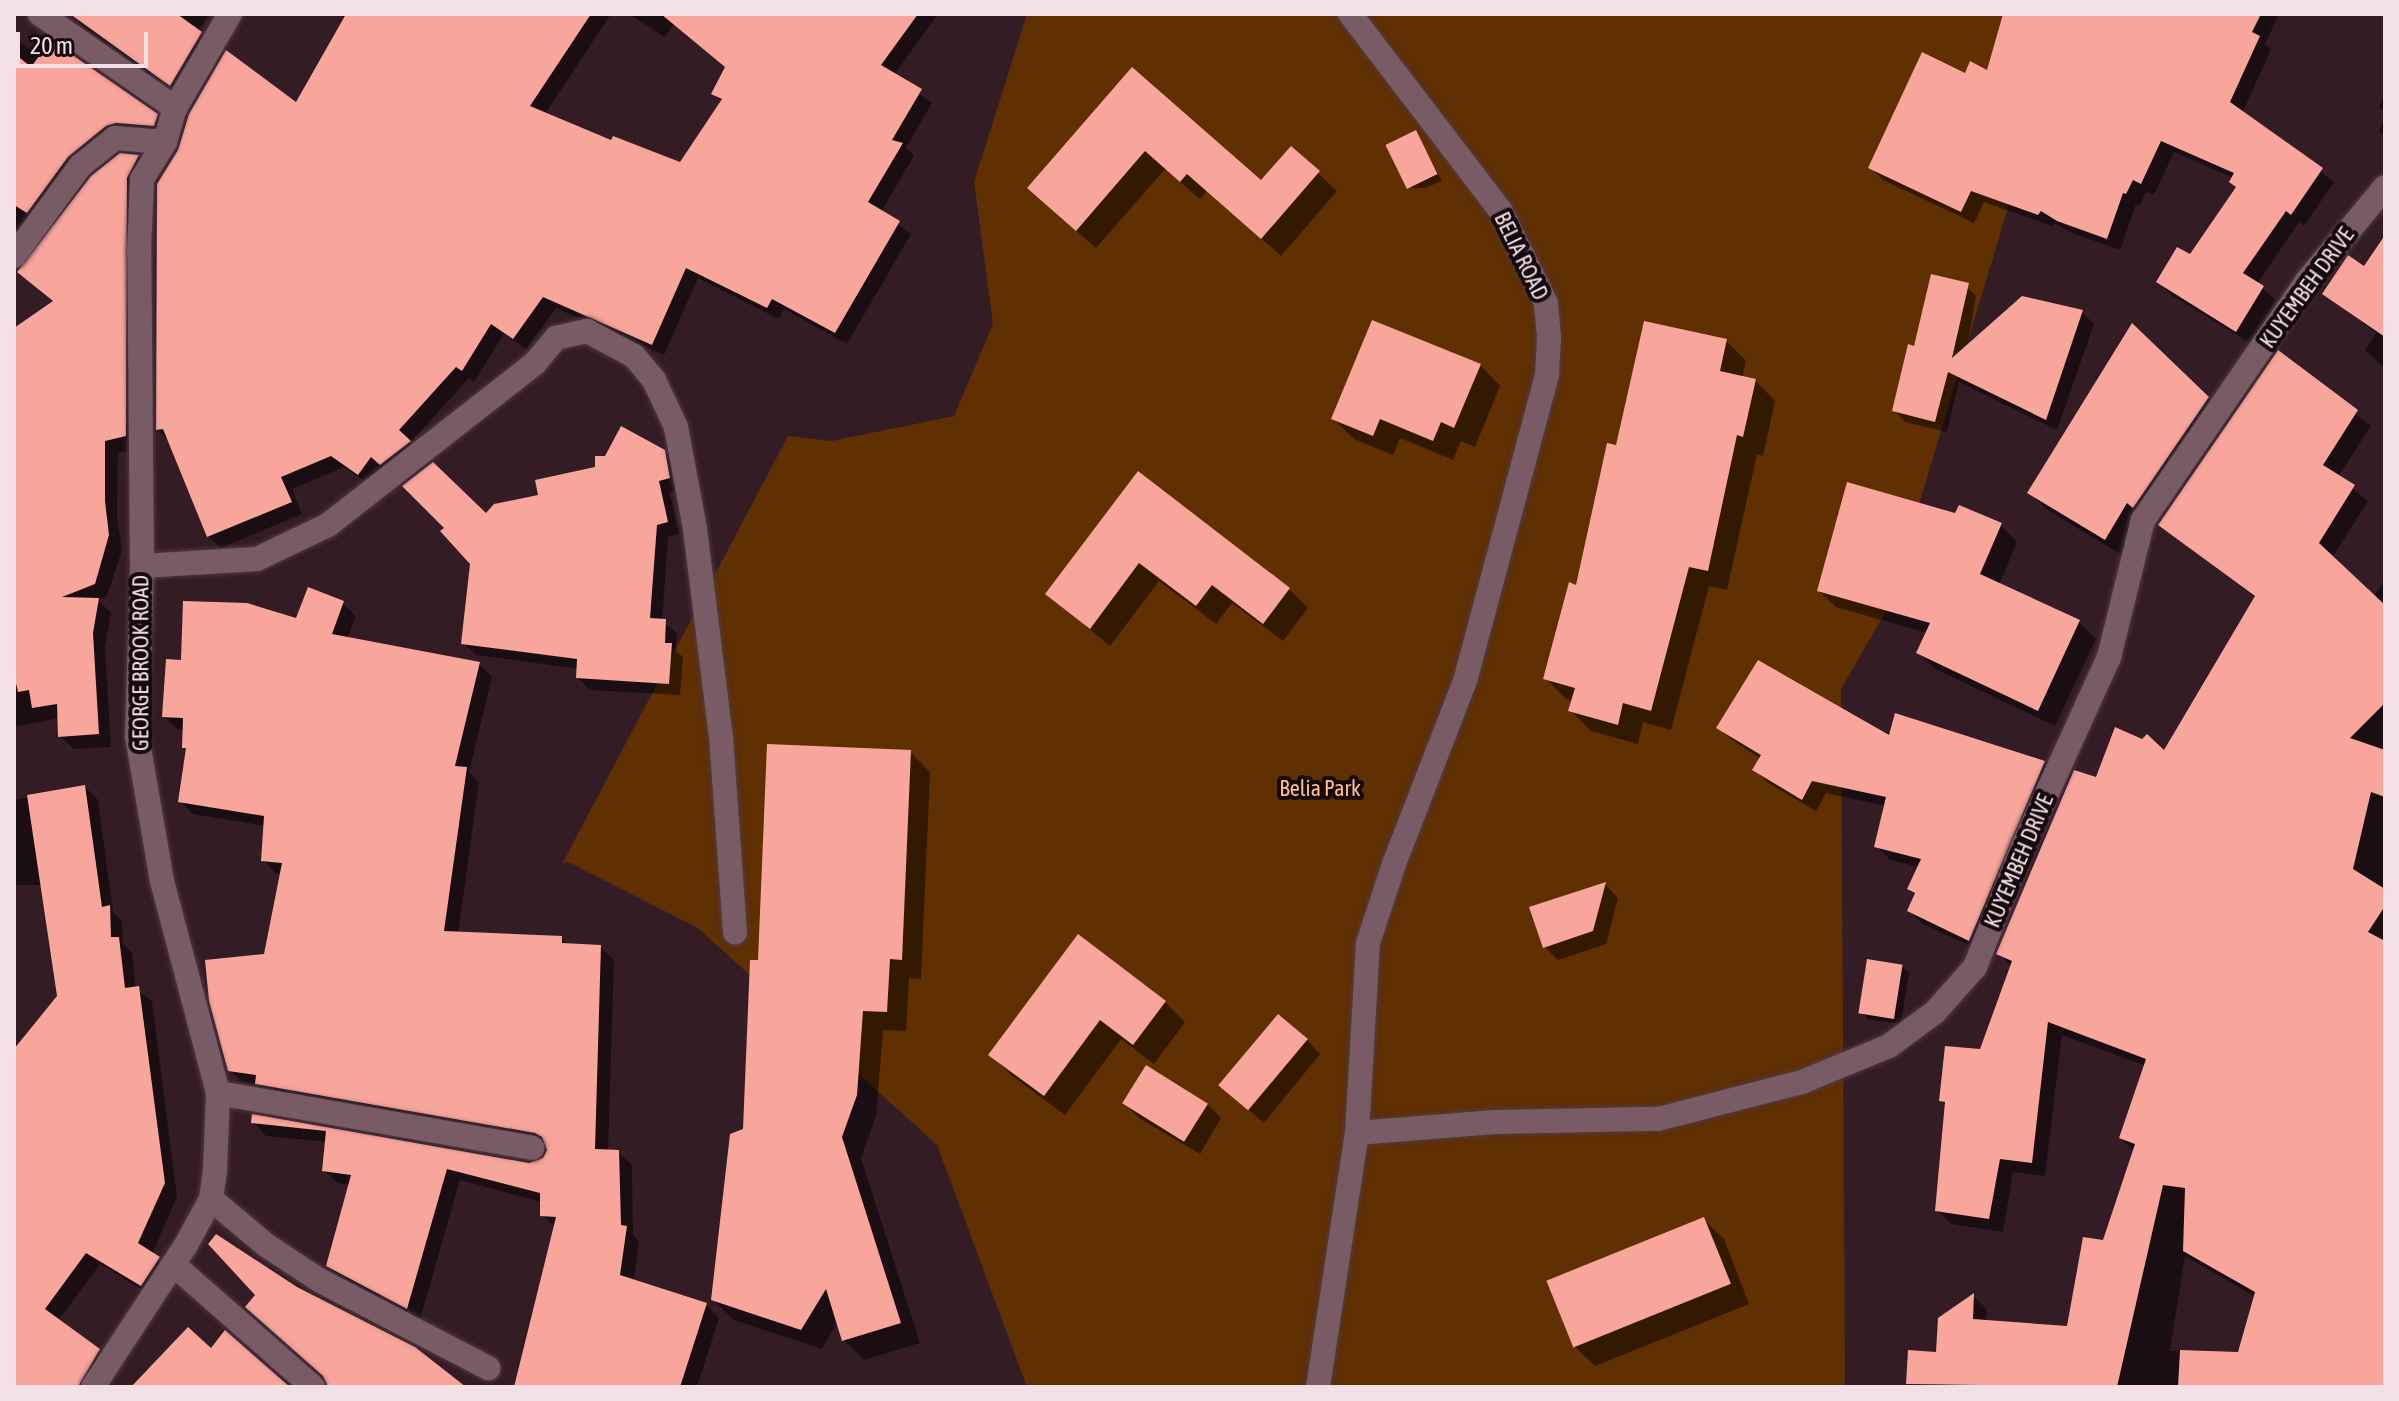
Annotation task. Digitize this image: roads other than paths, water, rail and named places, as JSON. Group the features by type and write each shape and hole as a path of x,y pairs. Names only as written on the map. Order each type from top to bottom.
{"street":[{"path":"40,14 175,108"},
{"name":"GEORGE BROOK ROAD","path":"93,1387 174,1265 211,1199 218,1093 162,881 137,737 142,566 139,252 142,179 165,142 175,108 230,14"},
{"name":"BELIA ROAD","path":"1318,1387 1357,1133 1368,943 1394,864 1465,681 1547,375 1546,303 1500,210 1350,14"},
{"path":"14,256 80,166 115,138 165,142"},
{"name":"KUYEMBEH DRIVE","path":"1357,1133 1495,1122 1658,1119 1802,1082 1889,1046 1935,1012 1975,967 2022,848 2109,657 2143,520 2307,281 2385,187"},
{"path":"142,566 257,559 328,525 535,363 556,338 587,331 634,356 654,380 676,427 695,529 721,737 735,933"},
{"path":"218,1093 532,1148"},
{"path":"211,1199 266,1245 319,1280 488,1368"},
{"path":"174,1265 313,1387"}],"park label":[{"name":"Belia Park","path":"1320,789"}]}
